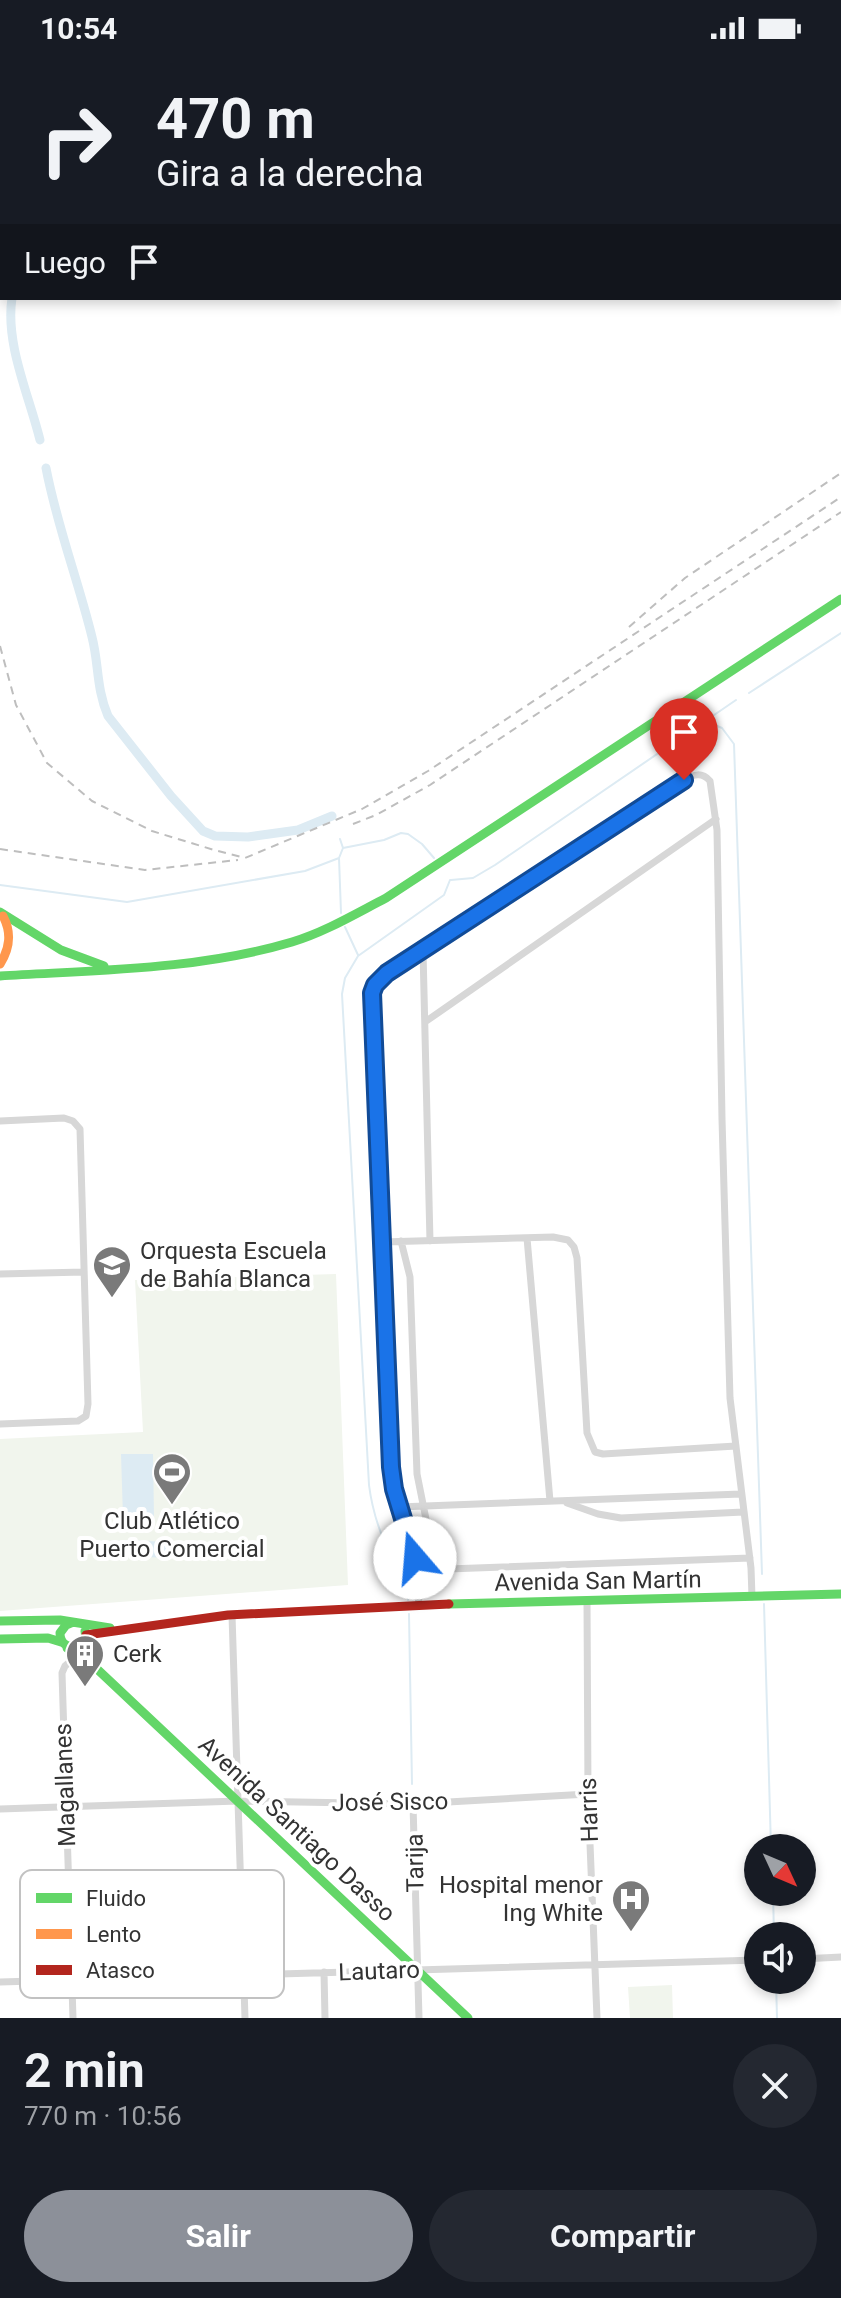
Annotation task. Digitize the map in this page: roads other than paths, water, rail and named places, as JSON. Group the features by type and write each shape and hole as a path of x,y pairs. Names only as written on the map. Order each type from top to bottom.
{"main road":[{"path":"0,976 115,969 194,960 282,945 335,924 386,898 841,599"},
{"path":"0,912 74,958 115,969"},
{"path":"0,912 10,934 9,946 0,964"},
{"name":"Avenida San Martín","path":"64,1645 79,1647 86,1637 117,1629 232,1615 418,1605 841,1594"},
{"name":"Avenida San Martín","path":"0,1621 76,1622 117,1629"},
{"path":"64,1645 59,1635 62,1627 76,1622 84,1628 86,1637"},
{"name":"Avenida Santiago Dasso","path":"86,1637 89,1656 97,1669"},
{"path":"0,1639 48,1638 64,1645"},
{"name":"Avenida Santiago Dasso","path":"64,1645 97,1669 468,2018"}],"street":[{"path":"418,1605 421,1570 399,1507 391,1467 372,993 380,978 692,776 705,775 710,781 716,819 728,1350 752,1597"},
{"path":"425,1022 716,819"},
{"path":"423,951 430,1241"},
{"path":"0,1121 64,1118 76,1123 81,1132 88,1404 86,1416 73,1422 0,1424"},
{"path":"382,1242 527,1238 568,1240 577,1258 587,1433 595,1452 736,1446"},
{"path":"527,1238 550,1501"},
{"path":"401,1241 410,1277 417,1474 436,1569"},
{"path":"0,1274 84,1272"},
{"path":"399,1507 741,1494"},
{"path":"561,1501 598,1514 621,1518 743,1512"},
{"path":"421,1570 750,1558"},
{"name":"Harris","path":"587,1601 588,1794 597,2018"},
{"path":"232,1615 240,1870"},
{"name":"Magallanes","path":"67,1870 62,1673 65,1666 78,1655"},
{"name":"José Sisco","path":"0,1809 238,1801 413,1804 588,1794"},
{"name":"Tarija","path":"413,1804 419,2018"},
{"path":"816,1958 841,1957"},
{"name":"Lautaro","path":"284,1974 744,1960"},
{"path":"324,1972 325,2018"},
{"name":"Lautaro","path":"0,1982 20,1981"},
{"name":"Magallanes","path":"72,1998 73,2018"},
{"path":"245,1998 245,2018"}],"waterway":[{"path":"12,300 15,351 40,440"},
{"path":"46,468 92,637 101,696 108,716 171,796 203,831 215,836 248,837 298,830 332,816"},
{"path":"749,693 841,633"},
{"path":"451,880 473,878 495,865 736,700"},
{"path":"705,721 722,728 734,744 762,1574"},
{"path":"343,848 384,840 401,833 422,844 434,858"},
{"path":"340,839 343,848 339,858 341,913"},
{"path":"0,885 127,902 305,871 339,858"},
{"path":"408,1600 404,1582 379,1528 369,1485 342,994 345,978 358,956 444,895 450,880"},
{"path":"345,927 358,955"},
{"path":"764,1604 771,1834"},
{"path":"409,1614 412,1784"},
{"path":"773,1906 774,1922"},
{"path":"776,1994 777,2018"}],"railway":[{"path":"629,627 685,578 841,473"},
{"path":"0,646 16,705 47,763 92,801 152,831 245,858 362,809 428,771 841,497"},
{"path":"353,824 430,785 841,512"},
{"path":"0,849 145,870 238,860"}],"place":[{"name":"Orquesta Escuela de Bahía Blanca","path":"112,1299"},
{"name":"Club Atlético Puerto Comercial","path":"172,1506"},
{"name":"Cerk","path":"85,1688"},
{"name":"Hospital menor Ing White","path":"631,1933"}]}
